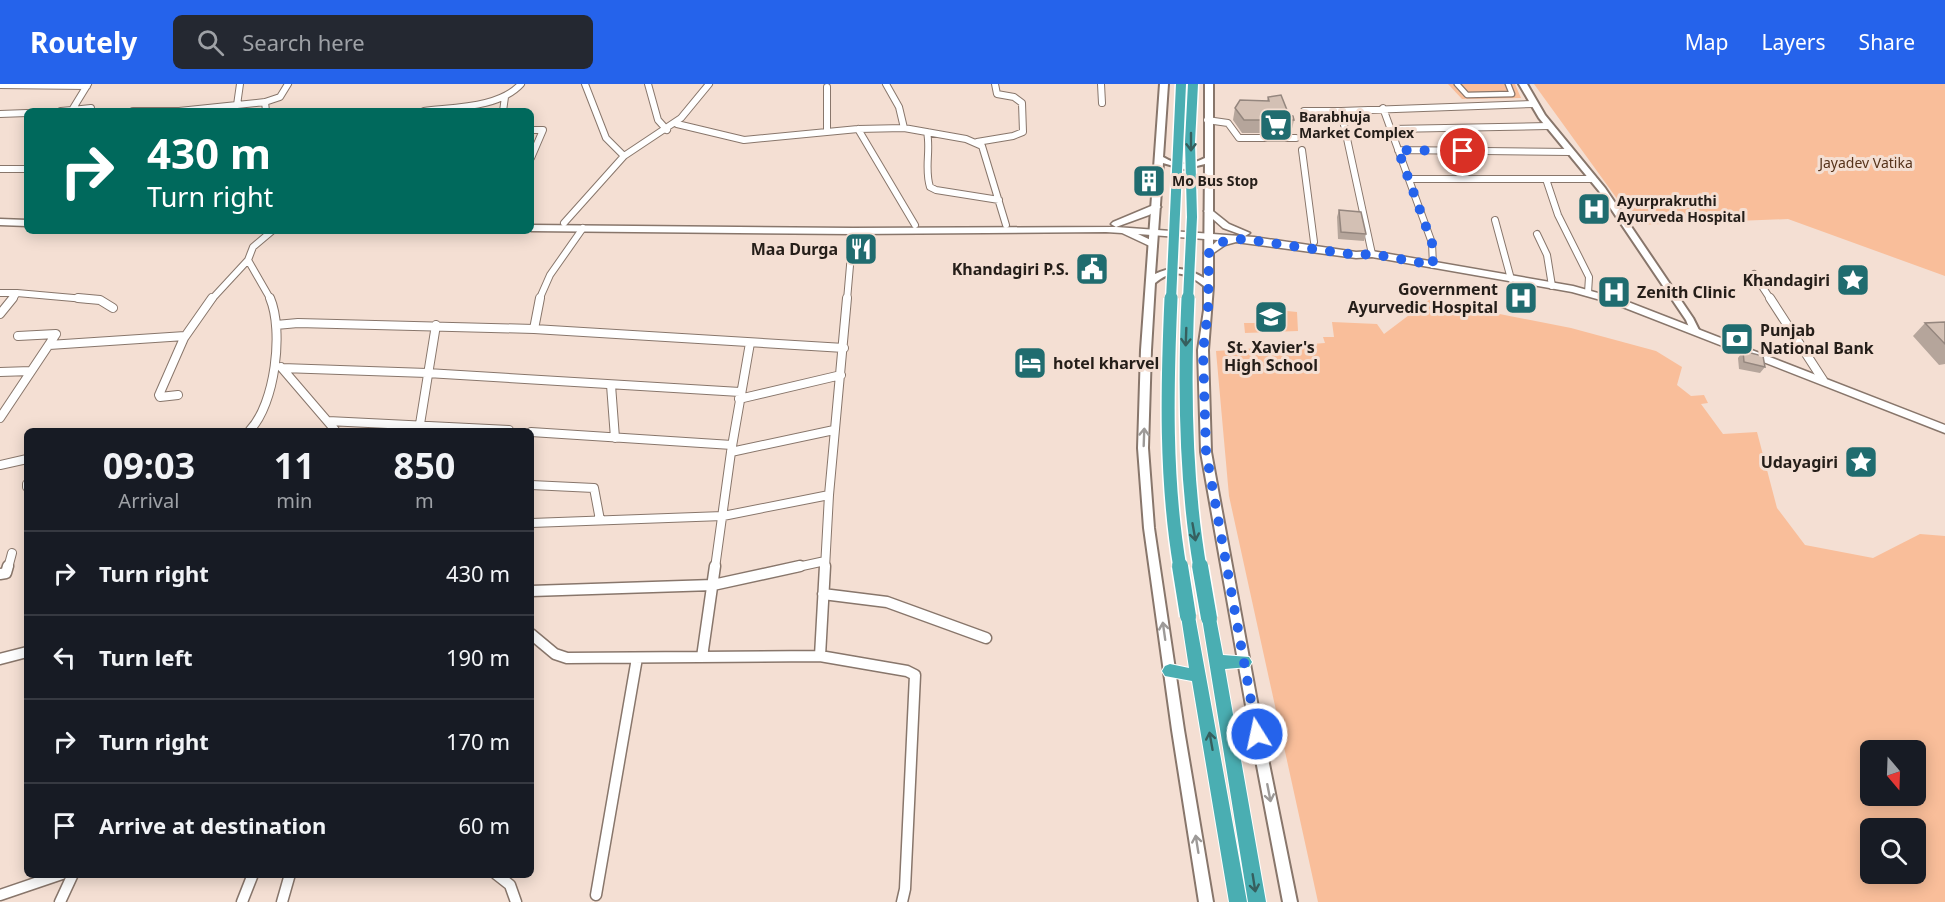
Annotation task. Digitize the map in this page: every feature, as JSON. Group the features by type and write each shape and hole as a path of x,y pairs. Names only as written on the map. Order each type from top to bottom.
{"highway":[{"path":"1181,84 1168,385 1171,516 1238,902"},
{"path":"1192,84 1190,142 1192,217 1185,359 1191,516 1257,902"},
{"path":"1217,662 1244,662"},
{"path":"1170,671 1199,676"}],"main road":[{"path":"1116,227 1156,207"},
{"path":"1209,212 1244,236 1356,255 1372,254"},
{"path":"1,223 24,223"},
{"path":"534,223 853,231 1155,227 1314,242 1588,293 1619,302 1945,429"},
{"path":"534,228 915,225 1029,227"},
{"path":"1116,227 1154,245"},
{"path":"1209,253 1222,242 1244,236"}],"street":[{"path":"237,105 240,84"},
{"path":"208,108 265,102 282,97 286,94 288,84"},
{"path":"441,108 505,97 519,88 521,84"},
{"path":"585,84 606,138 624,156"},
{"path":"648,84 658,120 667,130"},
{"path":"564,223 624,156 678,124 709,84"},
{"path":"886,84 899,106 904,128"},
{"path":"977,142 985,138 1018,135 1023,132 1022,100 1016,95 998,94 995,84"},
{"path":"1101,84 1102,104"},
{"path":"1164,84 1143,448 1149,528 1206,902"},
{"path":"1218,84 1209,84 1207,120 1209,286 1203,351 1206,452 1290,902"},
{"path":"1457,84 1467,94 1512,94 1508,84"},
{"path":"1523,84 1549,126 1593,179 1628,228 1690,320 1694,330"},
{"path":"0,85 87,85"},
{"path":"73,108 87,85"},
{"path":"826,87 827,132"},
{"path":"503,108 505,97"},
{"path":"265,102 266,108"},
{"path":"1304,111 1534,104"},
{"path":"1383,108 1432,243 1433,265"},
{"path":"1341,111 1372,254"},
{"path":"0,114 24,113"},
{"path":"1207,120 1228,123 1239,138 1296,138"},
{"path":"678,124 744,140 858,129 904,128 977,142 982,146 1006,225"},
{"path":"1391,129 1549,126"},
{"path":"858,129 915,225"},
{"path":"534,130 543,130 534,150"},
{"path":"927,132 929,140 925,165 930,187 936,190 999,200"},
{"path":"1302,150 1314,242"},
{"path":"1398,150 1570,152"},
{"path":"1159,158 1173,166 1185,169 1209,159"},
{"path":"0,169 24,169"},
{"path":"1409,178 1593,179"},
{"path":"1546,179 1558,215 1589,277 1588,293"},
{"path":"1495,220 1511,279"},
{"path":"534,328 536,303 545,281 583,228"},
{"path":"820,656 834,430 844,348 853,231"},
{"path":"178,395 160,397 159,395 190,324 228,279 248,260 253,247 268,234"},
{"path":"1537,234 1547,255 1552,286"},
{"path":"248,260 267,292 276,315 273,362 266,406 260,419 252,428"},
{"path":"1151,282 1162,273 1182,271 1192,273 1209,286"},
{"path":"1754,274 1823,380"},
{"path":"0,293 100,300 113,308"},
{"path":"0,314 17,293"},
{"path":"276,325 298,323 436,324 844,348"},
{"path":"420,424 436,324"},
{"path":"0,418 56,334 18,336"},
{"path":"49,345 185,336"},
{"path":"702,657 731,448 750,343"},
{"path":"273,362 282,368 333,428"},
{"path":"282,368 427,373 740,396 841,375"},
{"path":"0,372 32,371"},
{"path":"611,385 615,438"},
{"path":"328,421 479,428"},
{"path":"534,432 731,448 834,430"},
{"path":"0,465 24,460"},
{"path":"534,485 594,488 600,520"},
{"path":"534,523 723,516 829,495"},
{"path":"0,574 6,573 12,553"},
{"path":"534,591 713,585 825,561"},
{"path":"823,594 887,602 986,638"},
{"path":"534,636 555,654 567,658 820,656 908,671 915,675 905,889 902,902"},
{"path":"0,659 24,653"},
{"path":"596,895 637,658"},
{"path":"0,895 51,878"},
{"path":"60,902 71,878"},
{"path":"242,902 251,878"},
{"path":"282,902 289,878"},
{"path":"501,878 510,885 516,902"}],"green space":[{"path":"1448,84 1515,84 1521,98 1462,99"},
{"name":"Jayadev Vatika","path":"1534,84 1945,84 1945,276 1788,219 1636,225"},
{"path":"1429,300 1571,328 1656,351 1682,367 1677,385 1691,396 1704,395 1708,403 1701,404 1723,434 1757,432 1777,508 1805,545 1873,558 1920,534 1945,536 1945,902 1318,902 1229,496 1216,351 1325,343 1323,337 1334,337 1332,322 1377,324 1384,334"},
{"path":"1268,309 1297,312 1298,331 1245,333 1244,323 1268,323"}],"building":[{"path":"1281,95 1289,115 1293,116 1294,120 1244,120 1235,108 1240,100 1269,101 1268,97"},
{"path":"1339,210 1361,212 1366,234 1341,232"},
{"path":"1103,255 1101,267 1086,268 1082,258"},
{"path":"1945,322 1945,344 1925,323"},
{"path":"1743,351 1763,356 1765,367 1744,362"}],"place":[{"name":"Barabhuja Market Complex","path":"1276,125"},
{"name":"Mo Bus Stop","path":"1149,181"},
{"name":"Ayurprakruthi Ayurveda Hospital","path":"1594,209"},
{"name":"Maa Durga","path":"861,249"},
{"name":"Khandagiri P.S.","path":"1092,269"},
{"name":"Khandagiri","path":"1853,280"},
{"name":"Zenith Clinic","path":"1614,292"},
{"name":"Government Ayurvedic Hospital","path":"1521,298"},
{"name":"St. Xavier's High School","path":"1271,317"},
{"name":"Punjab National Bank","path":"1737,339"},
{"name":"hotel kharvel","path":"1030,363"},
{"name":"Udayagiri","path":"1861,462"}],"route":[{"path":"1257,734 1206,452 1203,351 1208,310 1209,253 1222,242 1242,239 1356,255 1372,254 1433,265 1432,243 1398,150 1463,151"}]}
